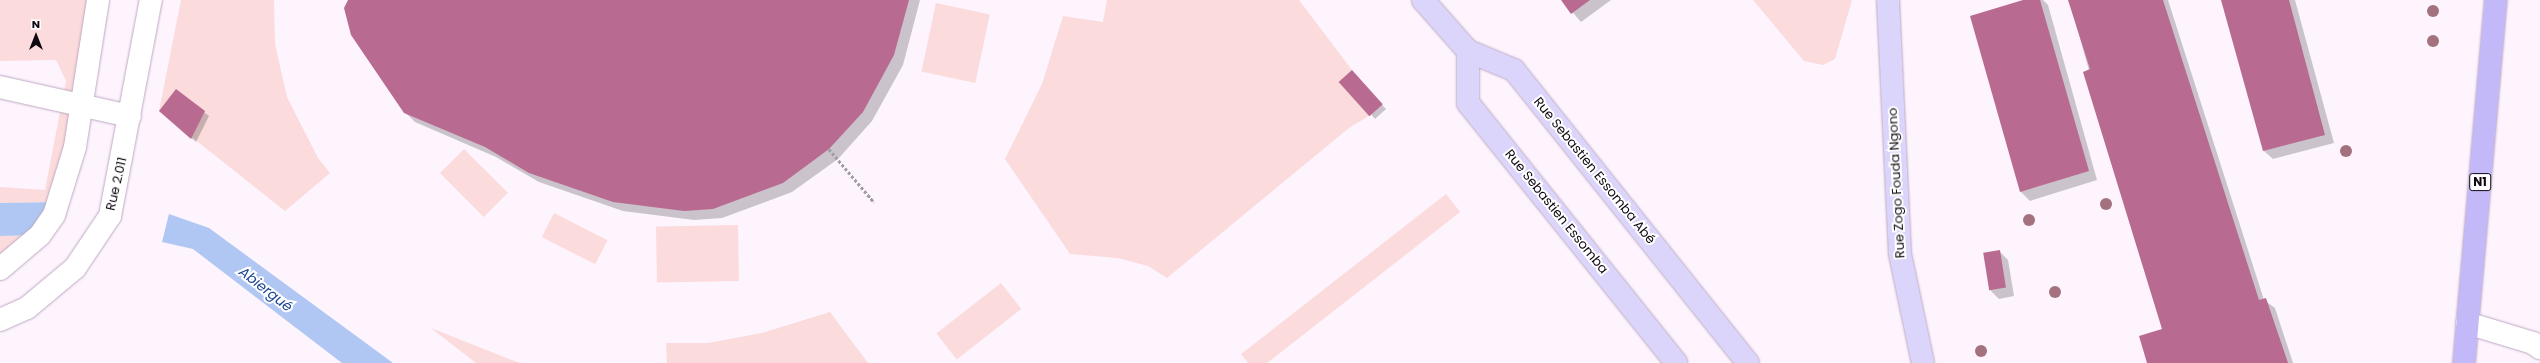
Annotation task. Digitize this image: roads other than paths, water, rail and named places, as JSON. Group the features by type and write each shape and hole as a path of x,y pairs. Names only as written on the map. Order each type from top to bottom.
{"highway":[{"name":"N1","path":"2464,363 2496,0"}],"main road":[{"name":"Rue Sebastien Essomba Abé","path":"1423,0 1468,51 1514,70 1748,363"},
{"name":"Rue Zogo Fouda Ngono","path":"1888,0 1900,254 1923,363"},
{"name":"Rue Sebastien Essomba","path":"1468,51 1468,102 1676,363"}],"street":[{"path":"0,269 40,235 54,215 75,147 98,0"},
{"name":"Rue 2.011","path":"0,320 27,308 75,268 110,216 151,0"},
{"path":"0,87 81,103 130,116"},
{"path":"2467,323 2533,343 2540,348"}],"water":[{"path":"59,202 40,235 0,236 0,203"},
{"name":"Abiergué","path":"169,214 209,228 393,363 342,363 193,249 162,242"}]}
